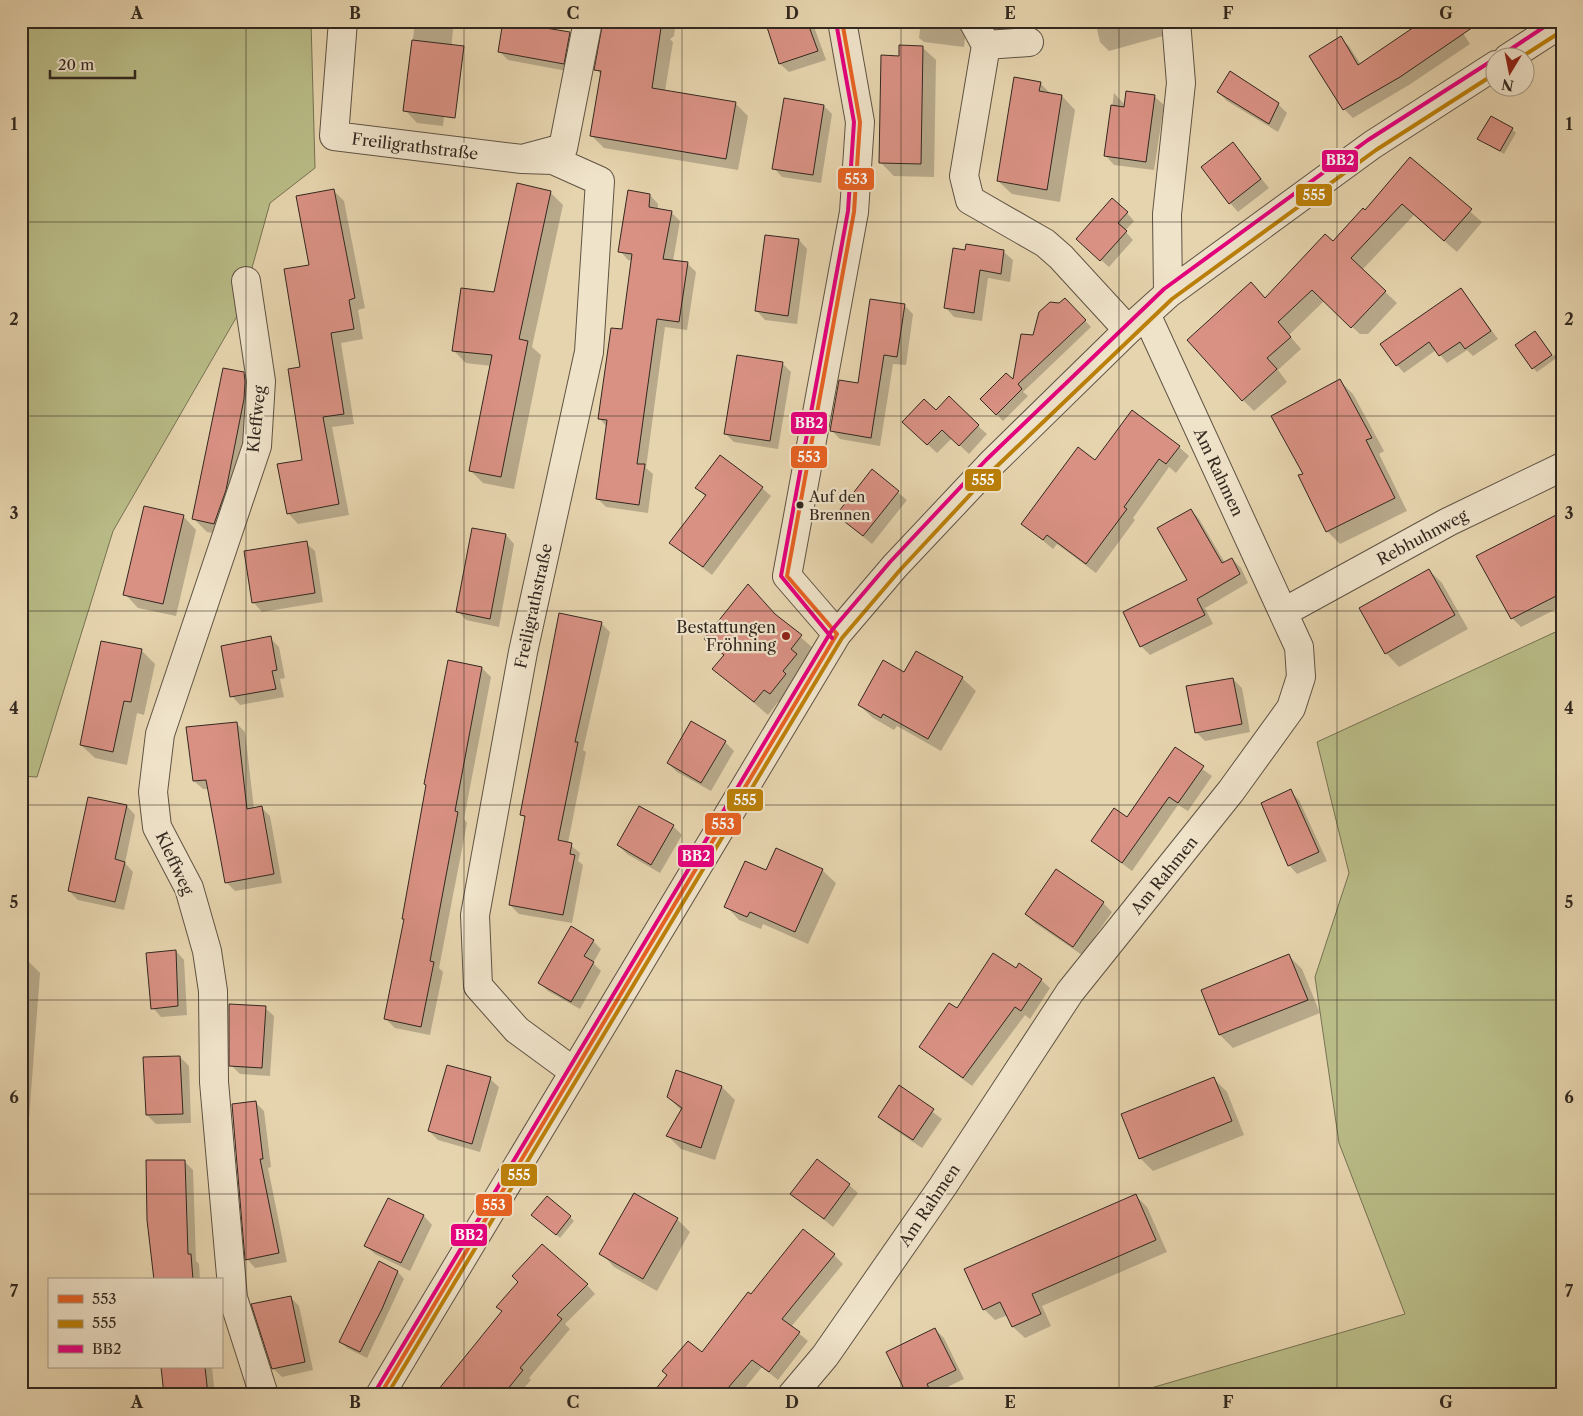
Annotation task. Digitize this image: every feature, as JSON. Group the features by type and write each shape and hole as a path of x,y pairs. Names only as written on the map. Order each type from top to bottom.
{"street":[{"name":"Freiligrathstraße","path":"343,21 334,136 522,159 553,160 600,181 589,352 523,652 475,915 478,986 517,1030 573,1071"},
{"name":"Freiligrathstraße","path":"522,159 563,148 588,21"},
{"path":"837,634 787,576 854,212 860,122 842,21"},
{"path":"973,21 986,45 1029,42"},
{"path":"1168,294 1167,214 1181,83 1176,21"},
{"path":"1523,48 1562,23"},
{"name":"Am Rahmen","path":"792,1395 825,1356 943,1186 1070,992 1231,791 1291,708 1301,676 1298,647 1284,612 1137,322 1045,243 970,200 964,176 986,45"},
{"path":"380,1395 837,634 894,566 985,470 1168,294 1372,145 1486,72"},
{"name":"Kleffweg","path":"246,281 262,381 257,446 160,734 153,792 157,827 189,888 207,951 214,992 214,1082 233,1298 264,1395"},
{"name":"Rebhuhnweg","path":"1284,612 1448,522 1562,467"}],"green space":[{"path":"21,21 311,21 315,168 270,203 240,311 113,531 37,777 21,776"},
{"path":"1562,629 1562,1395 1127,1395 1405,1314 1339,1143 1315,977 1349,873 1317,742"}],"building":[{"path":"503,21 570,32 564,64 498,52"},
{"path":"603,21 662,21 652,88 736,102 726,159 590,136 601,71 594,70"},
{"path":"765,21 807,21 818,51 779,64"},
{"path":"1423,21 1482,21 1400,77 1343,110 1309,56 1341,36 1358,65"},
{"path":"412,40 464,46 455,118 403,111"},
{"path":"899,45 923,46 921,164 879,163 881,55 899,56"},
{"path":"1230,71 1279,103 1269,124 1217,92"},
{"path":"1014,77 1041,82 1039,91 1062,95 1047,190 997,181"},
{"path":"1126,91 1155,95 1146,162 1104,156 1111,105 1124,107"},
{"path":"784,98 824,105 813,175 772,169"},
{"path":"1491,116 1513,128 1500,151 1477,139"},
{"path":"1233,142 1261,179 1229,204 1201,167"},
{"path":"1410,157 1472,209 1444,241 1402,204 1351,258 1386,291 1351,328 1312,290 1278,322 1291,337 1267,358 1277,369 1242,401 1187,340 1251,282 1265,298 1325,234 1333,241 1363,208 1365,210"},
{"path":"517,183 551,191 519,339 528,341 501,477 469,471 492,355 452,351 461,288 494,292"},
{"path":"334,189 355,298 349,300 354,329 331,333 344,414 323,417 339,504 287,514 277,464 302,460 288,369 300,367 284,269 309,265 296,196"},
{"path":"628,190 650,194 649,207 672,211 663,259 688,262 679,322 657,319 637,464 645,464 639,505 596,499 607,420 598,419 611,328 622,329 632,254 618,252"},
{"path":"1112,198 1128,212 1118,223 1127,231 1100,261 1076,239"},
{"path":"765,235 799,239 788,316 755,311"},
{"path":"966,244 1004,250 1001,274 980,270 974,313 944,308 953,248 965,250"},
{"path":"1461,288 1491,331 1465,349 1460,342 1439,356 1429,342 1396,366 1380,344"},
{"path":"1065,298 1086,320 1018,384 1022,389 996,415 980,399 1006,373 1013,379 1021,334 1033,335 1039,312 1050,302 1059,303"},
{"path":"870,299 905,304 897,357 884,355 871,438 830,431 839,380 858,383"},
{"path":"1535,331 1552,355 1532,369 1515,345"},
{"path":"737,355 783,362 770,441 724,434"},
{"path":"223,368 244,372 245,382 244,399 226,490 214,524 192,519"},
{"path":"1340,379 1372,438 1366,440 1395,498 1326,532 1298,475 1303,474 1271,416"},
{"path":"949,396 979,425 959,446 942,430 927,445 902,422 924,399 936,410"},
{"path":"1132,410 1180,446 1166,464 1159,459 1124,507 1127,509 1086,564 1047,535 1043,540 1021,524 1078,447 1095,460"},
{"path":"720,455 763,487 703,567 669,543 706,495 695,488"},
{"path":"872,469 899,491 863,536 836,515"},
{"path":"144,506 184,515 163,604 123,595"},
{"path":"1191,509 1222,563 1232,558 1240,574 1197,599 1205,615 1140,647 1123,612 1187,580 1157,528"},
{"path":"1562,512 1562,593 1511,619 1476,556"},
{"path":"472,528 506,534 490,619 456,612"},
{"path":"307,541 315,593 252,603 244,551"},
{"path":"1429,569 1455,615 1385,654 1359,608"},
{"path":"748,584 775,614 802,635 791,649 797,654 783,671 786,674 770,694 764,690 754,702 712,669 724,655 704,639"},
{"path":"559,613 602,622 575,742 578,742 558,840 572,843 570,854 575,855 563,915 509,905 525,816 520,815"},
{"path":"271,636 277,670 272,671 276,689 230,697 221,646"},
{"path":"101,641 142,649 131,702 124,701 113,752 80,745"},
{"path":"916,651 963,677 928,739 883,714 881,718 858,705 883,660 904,672"},
{"path":"448,660 482,667 455,811 458,812 430,961 434,962 421,1027 384,1019 404,919 402,919 426,785 424,784"},
{"path":"1233,678 1242,724 1195,733 1186,686"},
{"path":"691,721 726,741 701,783 667,763"},
{"path":"237,722 247,809 262,806 274,874 225,883 206,780 193,781 186,727"},
{"path":"1175,747 1204,766 1178,803 1169,797 1122,863 1091,841 1114,808 1127,817"},
{"path":"1291,789 1319,852 1288,866 1261,803"},
{"path":"88,797 127,805 115,859 125,862 115,902 68,891"},
{"path":"639,806 674,825 651,865 617,845"},
{"path":"776,848 823,869 795,932 750,912 747,917 724,907 745,861 766,870"},
{"path":"1056,869 1104,902 1073,947 1025,914"},
{"path":"571,926 594,940 584,956 594,962 571,1002 538,983"},
{"path":"176,950 178,1006 151,1009 146,953"},
{"path":"993,953 1016,968 1019,963 1042,979 1021,1011 1015,1007 963,1078 919,1047 949,1003 957,1008"},
{"path":"1289,954 1308,1000 1219,1035 1201,990"},
{"path":"229,1004 266,1006 262,1068 229,1066"},
{"path":"180,1056 183,1114 146,1115 143,1057"},
{"path":"447,1065 491,1077 472,1144 428,1131"},
{"path":"676,1070 722,1086 701,1148 666,1136 682,1108 667,1097"},
{"path":"1214,1077 1232,1121 1139,1159 1121,1114"},
{"path":"899,1085 934,1109 913,1140 878,1117"},
{"path":"256,1101 263,1159 260,1159 279,1253 245,1260 232,1104"},
{"path":"817,1159 850,1184 824,1219 790,1194"},
{"path":"146,1160 185,1160 188,1254 191,1254 193,1278 154,1278 147,1220"},
{"path":"634,1193 678,1218 643,1279 599,1254"},
{"path":"1136,1194 1156,1240 1032,1294 1041,1314 1012,1327 1000,1302 983,1310 964,1269"},
{"path":"547,1196 571,1216 556,1235 531,1215"},
{"path":"388,1198 424,1215 401,1263 364,1246"},
{"path":"803,1229 835,1254 782,1319 800,1332 769,1372 752,1360 722,1395 651,1395 667,1375 662,1371 688,1341 702,1352 748,1292 751,1294"},
{"path":"542,1244 588,1284 557,1315 562,1319 520,1368 523,1370 503,1395 434,1395 502,1311 496,1307 518,1282 512,1276"},
{"path":"379,1261 398,1271 382,1309 360,1352 339,1342"},
{"path":"291,1296 305,1362 272,1369 251,1304"},
{"path":"935,1328 956,1370 927,1384 932,1395 907,1395 886,1352"},
{"path":"161,1368 205,1368 208,1395 164,1395"}],"transit line":[{"name":"553","path":"837,634 787,576 854,212 860,122 842,21"},
{"name":"BB2","path":"1512,48 1553,21"},
{"name":"BB2","path":"832,638 781,576 848,211 854,122 836,22"},
{"name":"555","path":"1536,48 1562,31"},
{"name":"BB2","path":"375,1392 832,630 890,562 986,460 1164,289 1368,140 1486,64"},
{"name":"555","path":"387,1395 842,638 900,570 995,468 1172,299 1376,150 1486,79"},
{"name":"553","path":"380,1395 837,634"}],"place":[{"name":"Auf den Brennen","path":"800,505"},
{"name":"Bestattungen Fröhning","path":"786,636"}]}
